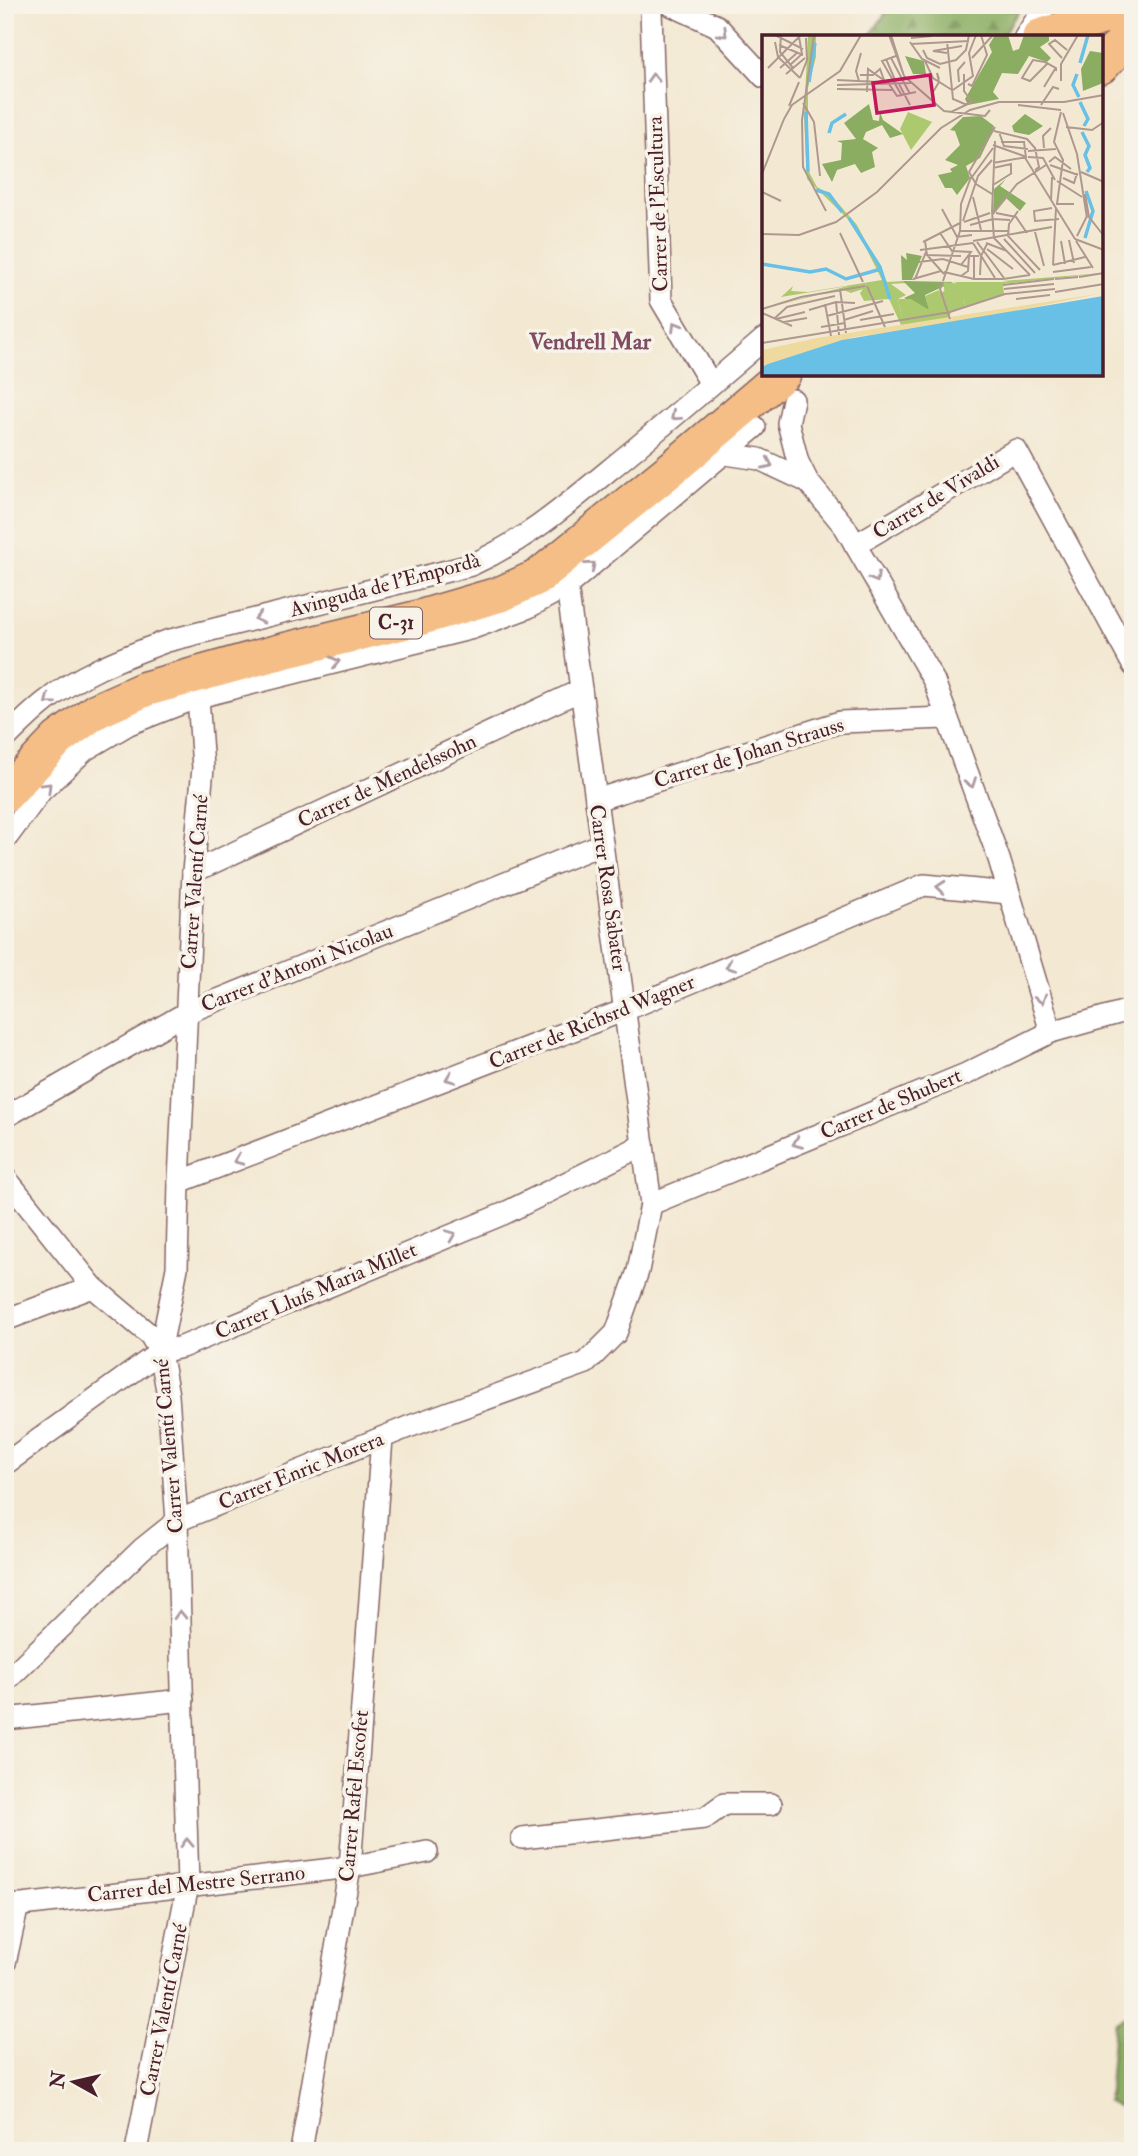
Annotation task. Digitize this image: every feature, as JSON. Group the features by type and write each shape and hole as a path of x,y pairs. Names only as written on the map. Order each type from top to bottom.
{"main road":[{"path":"1047,35 1120,15"},
{"path":"1103,61 1120,15"},
{"path":"1103,78 1133,47"},
{"name":"C-31","path":"5,779 36,743 67,714 134,678 531,566 762,375"},
{"name":"C-31","path":"5,794 58,739 96,711 145,689 275,653 419,618 501,594 538,577 675,466 788,387"}],"street":[{"path":"1026,35 1046,5"},
{"path":"656,7 717,26 762,75"},
{"name":"Carrer de l'Escultura","path":"656,7 661,300 712,384"},
{"name":"Avinguda de l'Empordà","path":"5,739 47,701 84,677 124,657 167,641 471,565 507,548 550,519 762,341"},
{"path":"788,387 788,423 798,462 808,482 845,527 934,681 999,859 1051,1032"},
{"path":"5,840 41,792 85,750 129,724 198,697 473,628 527,608 567,586 755,428"},
{"name":"Carrer de Vivaldi","path":"855,545 1016,450 1133,665"},
{"path":"726,454 759,459 808,482"},
{"name":"Carrer Rosa Sabater","path":"567,586 651,1204 638,1271 616,1333 602,1346"},
{"name":"Carrer de Mendelssohn","path":"193,872 582,690"},
{"name":"Carrer Valentí Carné","path":"136,2151 188,1884 177,1521 167,1395 160,1352 177,1268 193,872 203,768 198,697"},
{"name":"Carrer de Johan Strauss","path":"596,800 840,722 946,718"},
{"name":"Carrer d'Antoni Nicolau","path":"5,1117 186,1013 602,844"},
{"name":"Carrer de Richsrd Wagner","path":"179,1182 625,1010 924,886 1009,892"},
{"name":"Carrer de Shubert","path":"651,1204 966,1073 1051,1032 1133,1009"},
{"name":"Carrer Lluís Maria Millet","path":"5,1464 160,1352 182,1348 503,1214 643,1145"},
{"path":"5,1177 93,1287 150,1335 160,1352"},
{"path":"5,1320 93,1287"},
{"name":"Carrer Enric Morera","path":"5,1682 142,1549 177,1521 382,1438 586,1363 602,1346"},
{"name":"Carrer Rafel Escofet","path":"301,2151 350,1867 382,1438"},
{"path":"5,1719 183,1700"},
{"path":"523,1838 705,1818 724,1804 771,1804"},
{"name":"Carrer del Mestre Serrano","path":"12,1906 350,1867 428,1852"},
{"path":"5,1963 12,1906"}],"green space":[{"path":"876,5 1023,5 1002,35 870,35 886,13"},
{"path":"1133,2013 1133,2115 1108,2102 1114,2023"}],"district":[{"name":"Vendrell Mar","path":"590,341"}]}
